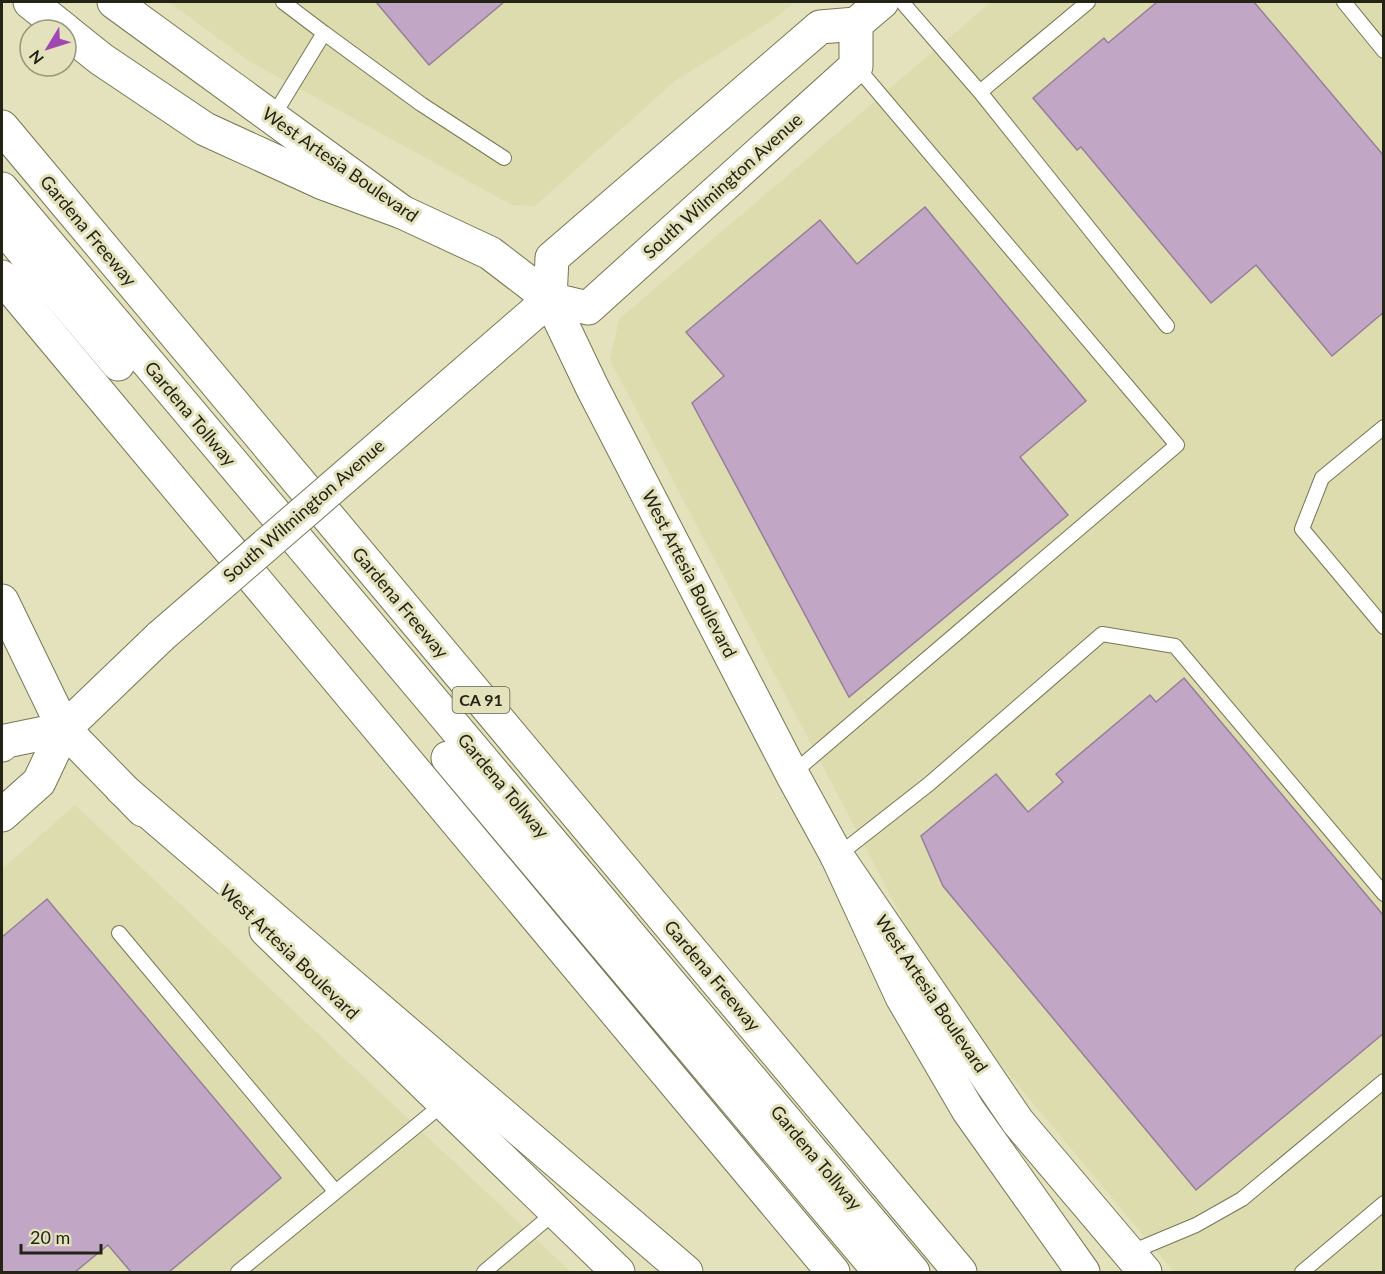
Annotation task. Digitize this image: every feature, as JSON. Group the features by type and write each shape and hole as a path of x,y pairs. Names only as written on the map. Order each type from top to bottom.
{"main road":[{"path":"30,2 51,18"},
{"name":"West Artesia Boulevard","path":"114,2 402,212 490,253 550,299 592,387 792,774 837,856 1018,1122 1137,1263"},
{"path":"550,299 552,258 820,27 856,24 882,2"},
{"path":"856,24 856,66"},
{"path":"78,40 101,59 205,129 323,183 402,212"},
{"name":"South Wilmington Avenue","path":"2,815 39,782 64,729 160,636 550,299 588,308 856,66"},
{"name":"Gardena Freeway","path":"2,127 960,1272"},
{"name":"Gardena Tollway","path":"2,189 913,1272"},
{"name":"Gardena Tollway","path":"2,226 880,1272"},
{"path":"2,277 833,1272"},
{"name":"West Artesia Boulevard","path":"2,600 64,729 122,789 443,1104 618,1272"},
{"path":"2,745 6,741 64,729"},
{"path":"122,789 686,1272"},
{"path":"837,856 902,997 963,1101 1083,1272"}],"lane":[{"path":"283,2 421,104 504,158"},
{"path":"902,2 980,92 1167,326"},
{"path":"980,92 1088,2"},
{"path":"1344,2 1383,51"},
{"path":"272,118 324,33"},
{"path":"792,774 1177,445 856,66"},
{"path":"1383,427 1322,478 1302,529 1383,627"},
{"path":"837,856 929,784 1102,634 1176,646 1383,894"},
{"path":"119,933 335,1191"},
{"path":"1137,1263 1242,1199 1383,1081"},
{"path":"238,1272 443,1104"},
{"path":"1302,1272 1383,1203"},
{"path":"484,1272 555,1212"}],"shaded area":[{"path":"169,2 795,2 773,20 675,81 535,206 512,205 249,61"},
{"path":"991,2 1383,2 1383,1272 1174,1272 942,994 610,360 619,319"},
{"path":"75,805 571,1272 2,1272 2,869"}],"building":[{"path":"376,2 504,2 429,65"},
{"path":"1157,2 1254,2 1384,156 1384,312 1332,356 1256,265 1211,303 1081,147 1077,150 1033,98 1104,38 1108,43"},
{"path":"925,207 1086,401 1020,457 1068,515 849,697 692,403 724,376 686,332 820,220 857,264"},
{"path":"1184,678 1384,916 1384,1033 1196,1190 943,886 921,836 996,774 1028,812 1063,782 1056,774 1150,695 1156,702"},
{"path":"47,899 281,1178 169,1272 131,1272 108,1245 75,1272 2,1272 2,937"}]}
